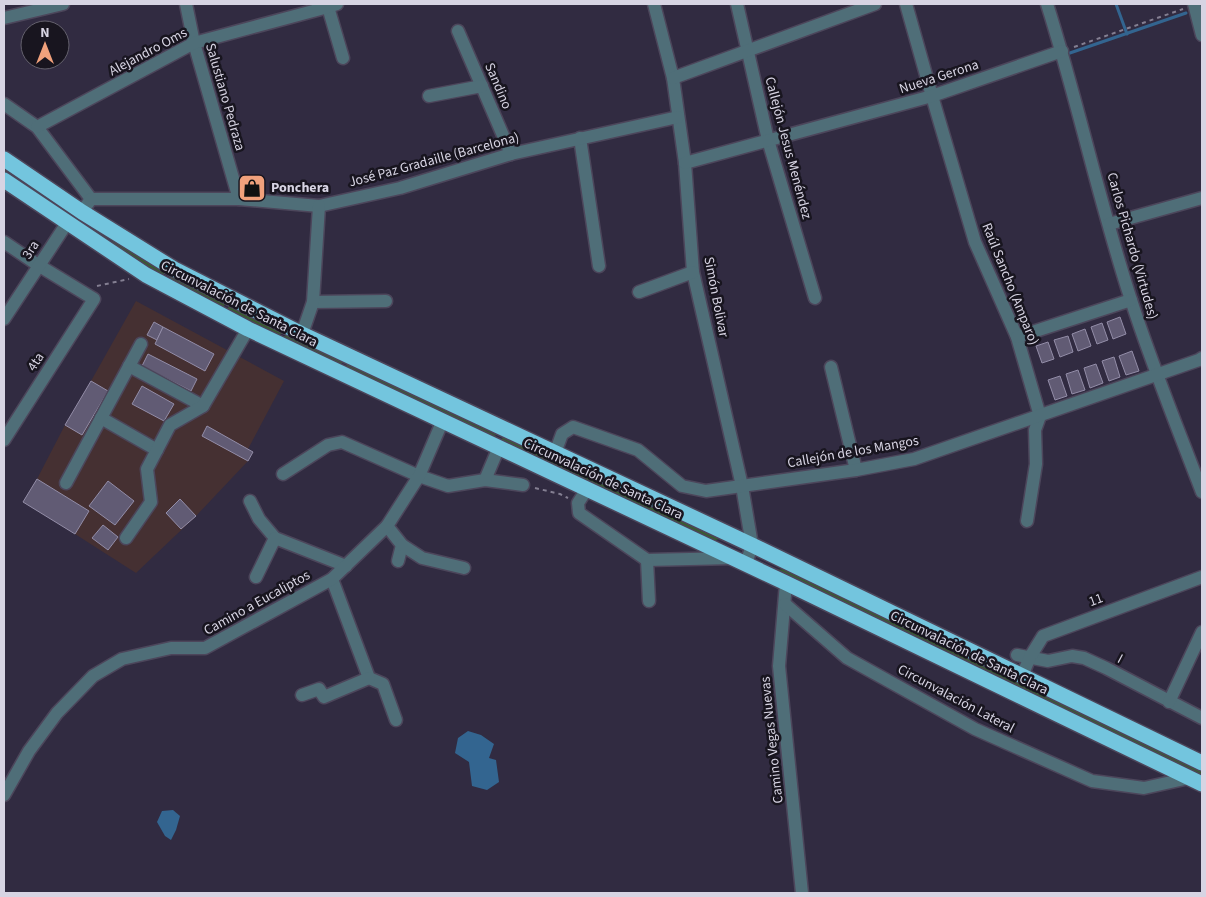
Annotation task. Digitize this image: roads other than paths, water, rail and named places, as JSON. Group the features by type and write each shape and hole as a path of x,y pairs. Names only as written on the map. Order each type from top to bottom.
{"highway":[{"name":"Circunvalación de Santa Clara","path":"4,159 82,212 174,269 302,334 752,545 1202,763"},
{"name":"Circunvalación de Santa Clara","path":"4,180 146,275 248,329 786,583 1196,781"}],"street":[{"path":"4,18 63,4"},
{"name":"Salustiano Pedraza","path":"186,4 194,43 239,198"},
{"name":"Simón Bolivar","path":"654,4 673,78 684,163 693,272 742,486 752,545 739,561"},
{"name":"Callejón Jesus Menéndez","path":"737,4 768,140 815,298"},
{"path":"673,78 876,4"},
{"name":"Raúl Sancho (Amparo)","path":"906,4 975,242 1017,337 1040,416 1035,430 1036,464 1028,521"},
{"name":"Carlos Pichardo (Virtudes)","path":"1047,4 1131,300 1202,492"},
{"path":"1195,4 1202,35"},
{"path":"332,6 343,58"},
{"name":"Alejandro Oms","path":"37,128 194,43 332,6"},
{"name":"Sandino","path":"458,31 510,154"},
{"name":"Nueva Gerona","path":"684,163 932,96 1062,52"},
{"path":"429,96 482,86"},
{"path":"4,104 37,128 91,199 82,212"},
{"name":"José Paz Gradaille (Barcelona)","path":"91,199 239,198 319,206 400,188 510,154 678,117"},
{"path":"580,138 599,266"},
{"path":"1109,224 1202,198"},
{"path":"302,334 313,302 319,206"},
{"name":"3ra","path":"4,319 67,223"},
{"path":"4,242 38,265"},
{"name":"4ta","path":"4,440 94,299 38,265"},
{"path":"638,292 693,272"},
{"path":"1017,337 1131,300"},
{"path":"313,302 386,301"},
{"path":"126,538 152,502 147,469 170,426 203,406 248,329"},
{"path":"66,483 141,344"},
{"name":"Callejón de los Mangos","path":"555,452 562,434 573,427 638,450 682,486 706,491 856,470 914,459 1202,358"},
{"path":"129,366 203,406"},
{"path":"831,367 856,470"},
{"path":"100,418 157,450"},
{"name":"Camino a Eucaliptos","path":"4,794 29,751 57,713 93,676 122,659 171,648 205,648 332,579 387,526 419,476 443,420"},
{"path":"284,474 328,445 342,442 419,476 448,486 485,480 523,485"},
{"path":"485,480 500,447"},
{"path":"587,489 578,503 580,513 647,560 739,561"},
{"path":"250,500 259,519 274,538 346,566"},
{"path":"387,526 402,545 422,558 464,568"},
{"path":"256,577 274,538"},
{"path":"398,561 402,545"},
{"path":"647,560 649,601"},
{"name":"11","path":"1022,676 1030,657 1043,636 1202,577"},
{"path":"332,579 369,678"},
{"name":"Camino Vegas Nuevas","path":"786,583 780,666 802,893"},
{"name":"Circunvalación Lateral","path":"785,604 847,658 975,729 1092,781 1144,788 1196,781"},
{"path":"1169,702 1202,632"},
{"name":"I","path":"1017,655 1048,661 1072,656 1084,658 1202,718"},
{"path":"302,695 319,689 324,697 369,678 383,684 396,720"}],"water":[{"path":"468,731 481,735 494,744 489,758 496,760 499,782 487,790 472,786 469,762 455,753 458,738"},
{"path":"173,810 180,816 171,840 165,836 157,822 162,811"}],"waterway":[{"path":"1116,4 1127,34"},
{"path":"1067,54 1186,13"}],"place":[{"name":"Ponchera","path":"252,188"}]}
